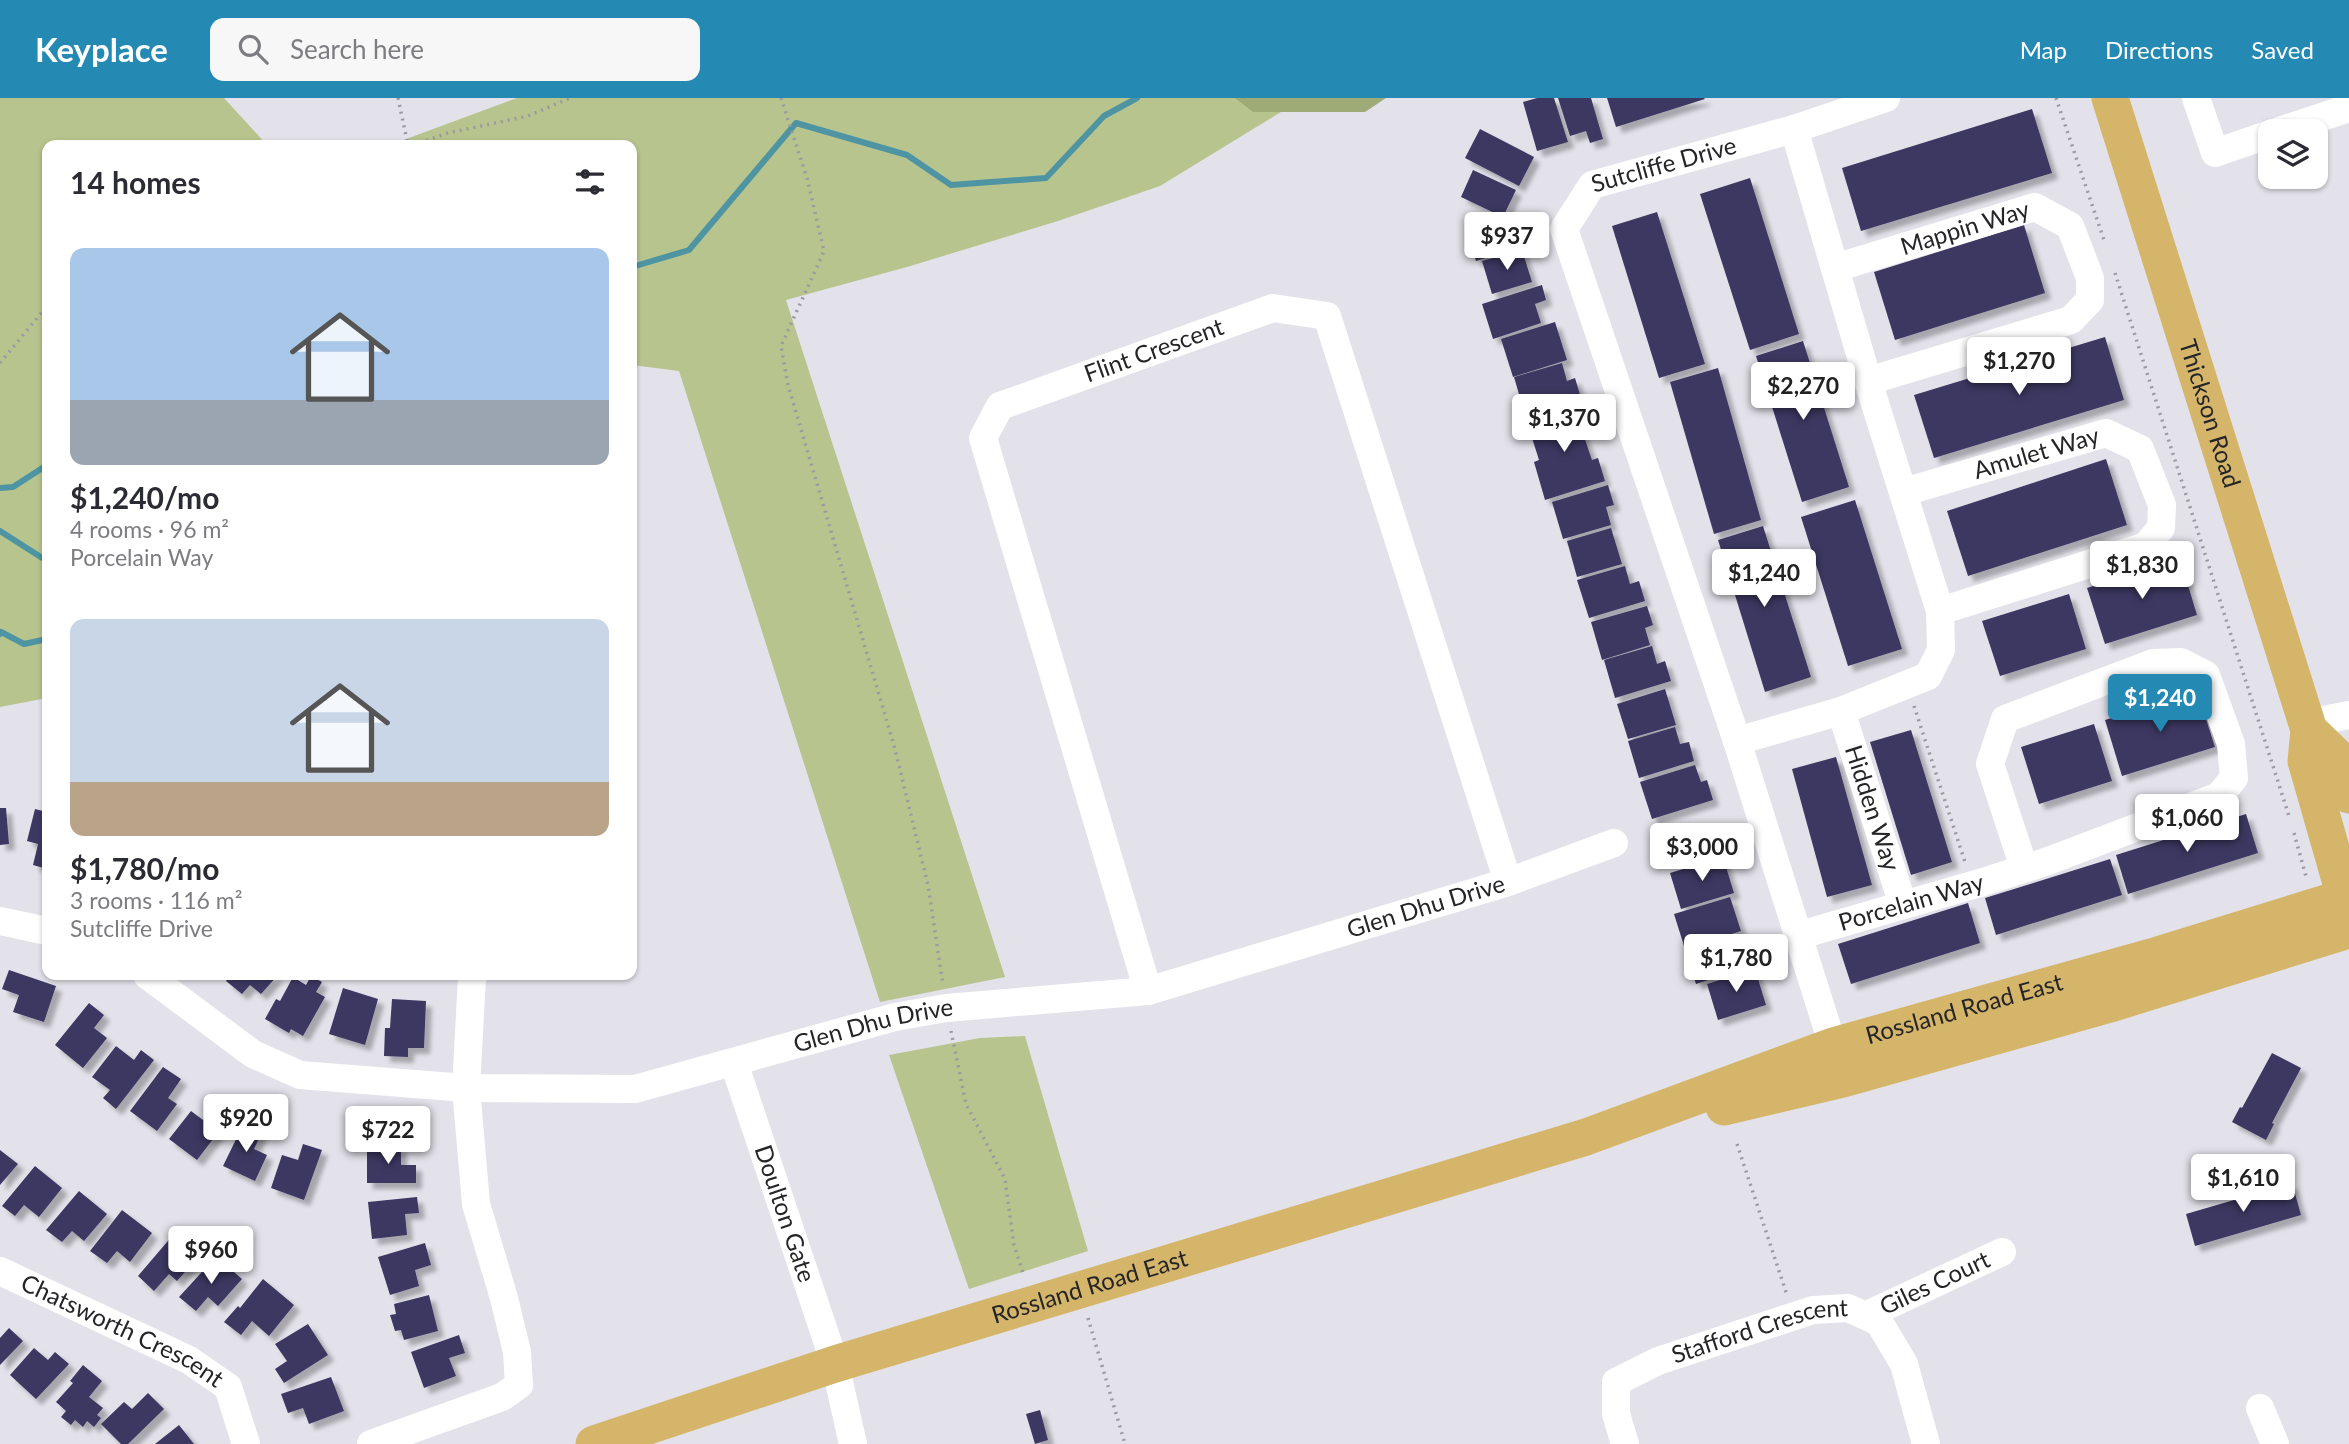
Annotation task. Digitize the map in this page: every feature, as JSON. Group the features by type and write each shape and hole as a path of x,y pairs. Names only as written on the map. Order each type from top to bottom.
{"main road":[{"name":"Thickson Road","path":"2110,98 2308,726 2306,761 2348,909"},
{"name":"Thickson Road","path":"2308,726 2336,756 2349,795"},
{"name":"Rossland Road East","path":"594,1444 835,1364 1586,1136 1833,1046 2158,955 2348,909"},
{"name":"Rossland Road East","path":"1586,1136 1843,1079 2110,1004 2348,909"}],"street":[{"name":"Sutcliffe Drive","path":"1833,1046 1737,741 1564,229 1591,185 1794,129 1886,98"},
{"path":"2196,98 2215,153 2258,138"},
{"path":"2328,119 2347,115"},
{"path":"1737,741 1841,711 1928,676 1941,650 1940,611 1868,381 1794,129"},
{"name":"Mappin Way","path":"1835,268 2035,206 2070,226 2090,278 2090,300 2071,320 1868,381"},
{"name":"Flint Crescent","path":"1148,991 983,438 1000,406 1273,308 1327,316 1508,882"},
{"name":"Amulet Way","path":"1904,492 2106,433 2140,449 2162,505 2161,528 2146,546 1940,611"},
{"name":"Porcelain Way","path":"1797,936 1973,885 2024,868 2219,796 2234,778 2231,744 2206,675 2181,662 2153,663 2006,719 1990,764 2024,868"},
{"name":"Hidden Way","path":"1841,711 1903,905"},
{"path":"2308,726 2349,715"},
{"name":"Glen Dhu Drive","path":"154,980 253,1054 300,1075 466,1088 635,1089 895,1017 946,1008 1148,991 1508,882 1614,843"},
{"path":"0,921 42,929"},
{"path":"370,1444 502,1397 519,1384 517,1352 504,1298 475,1204 466,1088 472,980"},
{"name":"Doulton Gate","path":"734,1063 835,1364 853,1444"},
{"name":"Giles Court","path":"1867,1315 2002,1252"},
{"name":"Chatsworth Crescent","path":"0,1270 189,1360 228,1387 246,1444"},
{"name":"Stafford Crescent","path":"1625,1444 1616,1414 1616,1382 1658,1361 1813,1310 1848,1308 1880,1322 1904,1364 1926,1444"},
{"path":"2260,1408 2275,1444"}],"path":[{"path":"398,98 407,140"},
{"path":"426,140 448,132 527,116 570,98"},
{"path":"781,98 807,178 824,250 781,346 785,372 895,749 928,885 946,1008 966,1104 1005,1179 1014,1245 1033,1304"},
{"path":"0,363 42,312"},
{"path":"1907,684 1973,885"},
{"path":"1737,1144 1794,1317"},
{"path":"1080,1291 1125,1444"}],"green space":[{"path":"0,98 224,98 262,140 42,140 42,699 0,707"},
{"path":"517,98 1304,98 1160,186 1058,221 786,300 1005,977 880,1002 679,371 637,366 637,140 404,140"},
{"path":"1235,98 1386,98 1365,112 1253,112"},
{"path":"1025,1036 1088,1251 969,1289 889,1055 980,1038"}],"building":[{"path":"1537,98 1554,98 1568,142 1537,151 1523,102"},
{"path":"1558,98 1591,98 1603,139 1590,143 1586,131 1570,136"},
{"path":"1607,98 1704,98 1705,99 1616,127"},
{"path":"2032,109 2052,173 1861,231 1842,168"},
{"path":"1480,129 1534,157 1519,186 1465,158"},
{"path":"1473,170 1516,190 1503,217 1461,197"},
{"path":"1750,178 1799,334 1750,350 1700,194"},
{"path":"1657,212 1705,364 1659,378 1612,226"},
{"path":"1514,218 1523,246 1476,261 1467,232"},
{"path":"2024,225 2045,293 1895,340 1874,272"},
{"path":"1522,250 1532,282 1492,294 1482,261"},
{"path":"1542,285 1546,300 1535,304 1541,323 1493,339 1482,304"},
{"path":"1555,322 1567,360 1513,377 1501,339"},
{"path":"2105,337 2124,400 1934,458 1914,395"},
{"path":"1803,341 1849,487 1802,502 1756,356"},
{"path":"1562,363 1567,381 1575,378 1581,398 1525,415 1514,377"},
{"path":"1718,368 1761,520 1714,534 1670,382"},
{"path":"1583,406 1589,425 1581,428 1592,460 1598,458 1605,481 1545,500 1534,462 1539,460 1527,422"},
{"path":"2106,459 2127,525 1968,576 1947,511"},
{"path":"1608,485 1614,505 1606,507 1611,525 1563,539 1552,502"},
{"path":"1855,500 1902,649 1848,666 1801,517"},
{"path":"1763,526 1811,677 1765,692 1718,540"},
{"path":"1611,528 1622,564 1577,577 1567,541"},
{"path":"2180,559 2197,615 2105,644 2087,588"},
{"path":"1625,566 1630,584 1639,581 1645,601 1589,618 1577,580"},
{"path":"2069,594 2086,649 2000,676 1982,621"},
{"path":"1647,606 1653,625 1645,628 1650,645 1602,660 1591,622"},
{"path":"1652,646 1657,664 1665,661 1671,681 1615,698 1604,660"},
{"path":"1665,689 1676,725 1628,739 1617,704"},
{"path":"2197,691 2215,747 2122,776 2105,720"},
{"path":"2094,724 2112,781 2039,804 2021,747"},
{"path":"1675,727 1680,744 1689,742 1694,761 1639,778 1628,741"},
{"path":"1911,730 1952,862 1911,875 1870,742"},
{"path":"1836,757 1872,885 1827,897 1792,769"},
{"path":"1695,765 1701,782 1707,780 1713,800 1652,819 1640,782"},
{"path":"0,808 6,808 9,844 0,845"},
{"path":"35,809 42,811 42,868 33,865 38,844 27,841"},
{"path":"2246,814 2258,853 2128,894 2116,855"},
{"path":"1723,857 1734,893 1681,909 1670,873"},
{"path":"2110,859 2122,895 1996,935 1985,898"},
{"path":"1730,897 1741,931 1685,949 1674,914"},
{"path":"1968,903 1980,943 1851,984 1838,944"},
{"path":"1750,935 1754,947 1746,950 1751,966 1696,984 1687,955"},
{"path":"1755,969 1766,1005 1718,1020 1707,984"},
{"path":"9,970 56,986 44,1022 13,1012 19,995 2,989"},
{"path":"274,980 261,994 250,985 242,994 226,981"},
{"path":"291,980 298,980 306,985 309,980 322,982 316,992 325,997 303,1036 291,1029 289,1033 265,1019 276,999 280,1001"},
{"path":"343,988 378,999 365,1045 329,1034"},
{"path":"392,999 426,1001 424,1048 408,1048 408,1057 384,1056 385,1028 390,1028"},
{"path":"89,1003 104,1015 94,1028 107,1038 83,1068 55,1045"},
{"path":"116,1046 134,1060 141,1050 154,1060 116,1109 103,1098 110,1090 92,1077"},
{"path":"2272,1053 2301,1068 2266,1140 2232,1122"},
{"path":"163,1067 181,1079 168,1098 177,1104 157,1131 130,1111"},
{"path":"214,1106 229,1118 197,1160 169,1139 191,1111 203,1120"},
{"path":"244,1123 262,1132 254,1149 267,1155 255,1181 223,1166"},
{"path":"303,1144 322,1150 304,1200 271,1188 282,1155 298,1160"},
{"path":"367,1146 401,1146 401,1165 416,1165 416,1183 367,1183"},
{"path":"0,1150 18,1164 0,1185"},
{"path":"35,1166 62,1188 39,1217 24,1205 15,1216 2,1206"},
{"path":"2292,1183 2301,1215 2195,1246 2186,1214"},
{"path":"79,1191 107,1214 84,1241 72,1231 62,1242 46,1230"},
{"path":"417,1197 419,1213 405,1214 407,1235 372,1239 368,1202"},
{"path":"122,1210 152,1233 130,1262 117,1251 107,1263 90,1251"},
{"path":"173,1235 198,1257 177,1281 169,1274 154,1291 138,1276"},
{"path":"425,1243 431,1265 415,1270 419,1286 390,1295 378,1257"},
{"path":"221,1261 242,1279 218,1306 208,1297 196,1311 179,1297 211,1262 216,1266"},
{"path":"263,1279 294,1305 269,1336 252,1321 241,1335 224,1322 238,1306 240,1308"},
{"path":"429,1295 438,1331 404,1340 401,1330 395,1331 390,1315 396,1314 394,1304"},
{"path":"308,1324 328,1355 284,1383 275,1369 287,1361 275,1344"},
{"path":"9,1328 23,1341 0,1365 0,1338"},
{"path":"459,1335 465,1353 449,1358 456,1376 424,1388 411,1352"},
{"path":"34,1348 48,1360 55,1352 69,1364 36,1399 10,1375"},
{"path":"83,1365 102,1381 89,1397 103,1408 97,1415 101,1418 94,1427 87,1421 83,1427 75,1420 71,1425 61,1417 66,1411 56,1402 73,1383 70,1381"},
{"path":"331,1377 344,1411 309,1424 303,1408 288,1413 281,1394"},
{"path":"148,1393 164,1409 128,1444 121,1444 101,1424 124,1402 132,1409"},
{"path":"1040,1410 1048,1440 1035,1444 1026,1414"},
{"path":"179,1425 194,1444 155,1444"}],"waterway":[{"path":"637,266 689,250 796,123 907,155 951,185 1046,178 1104,116 1137,98"},
{"path":"0,488 13,487 42,468"},
{"path":"0,531 42,558"},
{"path":"0,634 1,632 24,644 42,640"}]}
